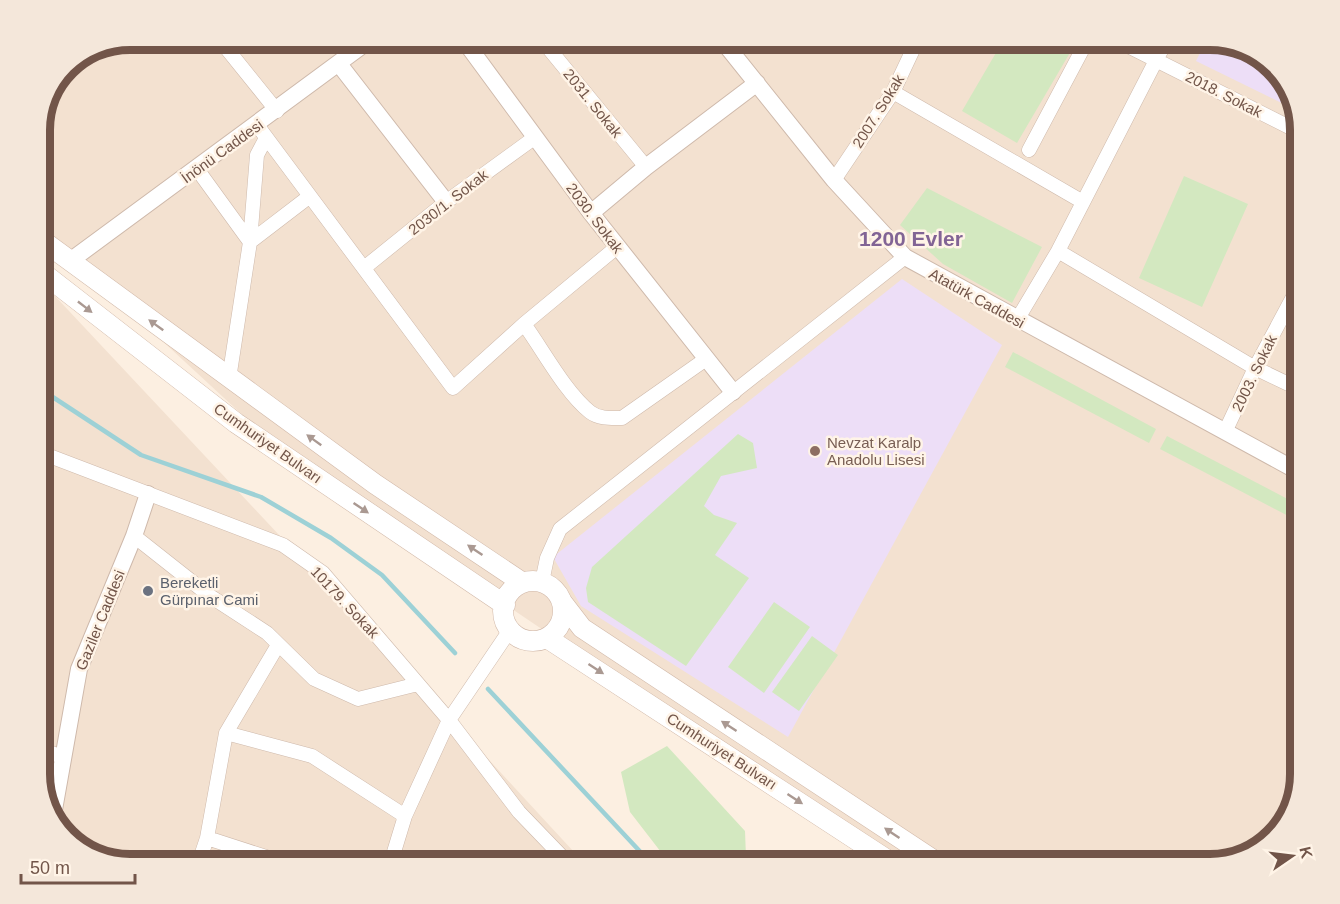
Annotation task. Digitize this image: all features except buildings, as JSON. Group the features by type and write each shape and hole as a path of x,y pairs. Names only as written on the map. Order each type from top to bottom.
{"main road":[{"path":"50,246 375,484 533,582 557,593 582,628 924,854"},
{"name":"Cumhuriyet Bulvarı","path":"50,279 236,423 505,604"},
{"path":"533,582 509,594 505,604 505,621 510,630 527,640 547,638 561,623 562,602"},
{"name":"Cumhuriyet Bulvarı","path":"547,638 878,854"}],"street":[{"path":"227,49 277,111"},
{"name":"İnönü Caddesi","path":"70,261 197,170 262,132 277,111 358,49"},
{"name":"2030. Sokak","path":"470,49 617,247 733,392"},
{"name":"2031. Sokak","path":"549,49 646,167"},
{"name":"Atatürk Caddesi","path":"729,49 834,180 905,257 1290,467"},
{"name":"2007. Sokak","path":"834,180 893,92 913,49"},
{"path":"1029,150 1083,49"},
{"name":"2018. Sokak","path":"1134,49 1290,127"},
{"path":"1017,320 1058,251 1162,49"},
{"path":"339,64 446,202"},
{"path":"591,213 646,167 757,83"},
{"path":"893,92 1083,201"},
{"path":"262,132 453,388 524,324 617,247"},
{"path":"230,379 250,242 257,155 262,132"},
{"name":"2030/1. Sokak","path":"364,268 446,202 534,138"},
{"path":"197,170 250,242"},
{"path":"250,242 310,196"},
{"path":"1058,251 1254,368 1290,385"},
{"path":"533,582 560,529 905,257"},
{"name":"2003. Sokak","path":"1225,432 1254,368 1290,302"},
{"path":"524,324 571,390 591,413 605,418 622,418 706,359"},
{"name":"10179. Sokak","path":"50,456 283,545 323,573 449,720 519,812 559,854"},
{"name":"Gaziler Caddesi","path":"55,802 79,669 134,536 148,494"},
{"path":"134,536 210,596 267,633 314,679 358,699 418,684"},
{"path":"393,854 405,816 449,720 510,630"},
{"path":"202,854 207,838 226,733 278,645"},
{"path":"226,733 312,756 405,816"},
{"path":"50,752 62,757"},
{"path":"207,838 257,854"}],"shaded area":[{"path":"130,49 1210,49 1226,51 1246,58 1267,73 1280,90 1290,119 1290,785 1282,810 1271,826 1262,826 1262,835 1259,838 1241,848 1221,854 875,854 290,459 50,237 52,109 66,81 77,69 104,54"},
{"path":"1202,49 1226,51 1246,58 1255,63 1274,81 1287,105 1196,61"},
{"name":"Nevzat Karalp Anadolu Lisesi","path":"902,279 1002,345 788,737 581,606 553,557"},
{"path":"50,291 576,854 119,854 94,846 69,827 54,800 50,779"}],"green space":[{"path":"998,49 1072,49 1017,143 962,111"},
{"path":"1184,176 1248,204 1202,307 1139,278"},
{"path":"927,188 1042,247 1012,303 943,264 900,225"},
{"path":"1013,352 1156,429 1149,443 1005,367"},
{"path":"738,434 753,443 757,468 721,476 704,506 714,515 737,523 715,555 749,578 686,666 588,602 586,588 592,567"},
{"path":"1167,436 1290,500 1290,517 1160,449"},
{"path":"774,602 810,627 764,693 728,667"},
{"path":"812,636 838,655 799,711 772,692"},
{"path":"667,746 745,831 746,854 662,854 630,812 621,772"}],"waterway":[{"path":"50,395 141,455 261,497 331,538 382,575 455,653"},
{"path":"488,689 642,854"}],"place":[{"name":"Nevzat Karalp Anadolu Lisesi","path":"815,451"},
{"name":"Bereketli Gürpınar Cami","path":"148,591"}],"district":[{"name":"1200 Evler","path":"911,238"}]}
